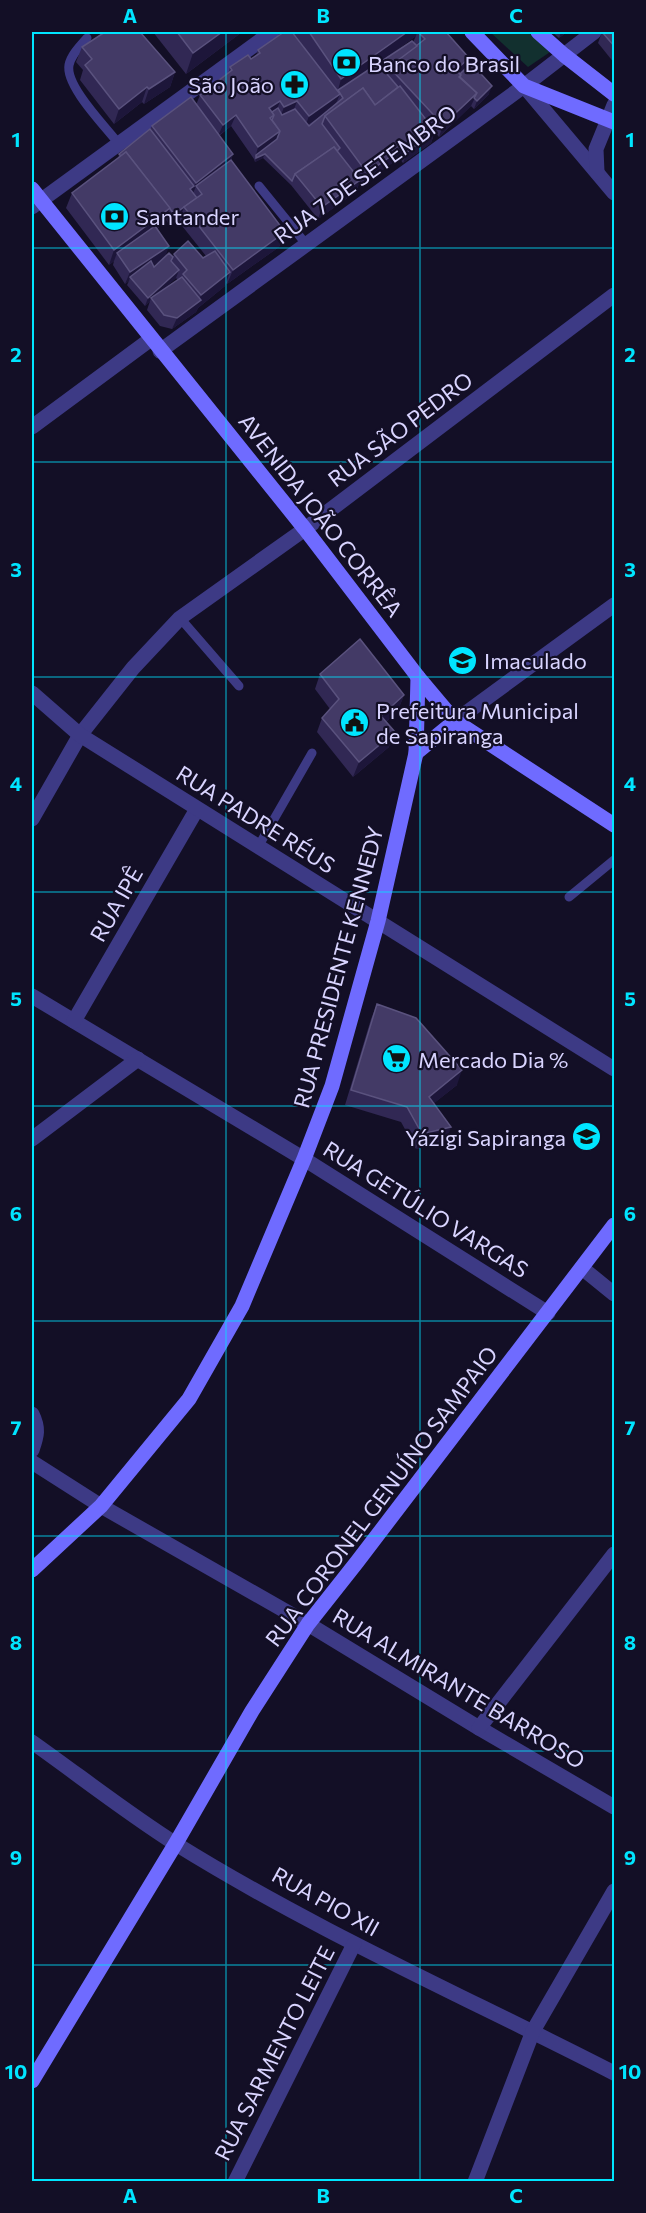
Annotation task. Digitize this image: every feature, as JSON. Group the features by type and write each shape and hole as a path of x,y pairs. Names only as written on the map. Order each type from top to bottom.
{"main road":[{"path":"472,32 524,86 612,116"},
{"path":"538,32 615,94"},
{"name":"AVENIDA JOÃO CORRÊA","path":"34,199 305,529 418,677 455,721 615,825"},
{"name":"RUA PRESIDENTE KENNEDY","path":"32,1570 101,1506 189,1399 242,1306 333,1086 378,921 416,753 418,677"},
{"path":"416,753 455,721"},
{"name":"RUA CORONEL GENUÍNO SAMPAIO","path":"32,2081 176,1843 252,1712 308,1624 615,1225"}],"street":[{"path":"34,199 118,143 272,32"},
{"name":"RUA 7 DE SETEMBRO","path":"32,427 306,244 524,86 594,32"},
{"path":"524,86 615,193"},
{"path":"597,172 596,149 612,116"},
{"name":"RUA SÃO PEDRO","path":"32,819 80,735 133,668 180,618 305,529 615,295"},
{"path":"455,721 615,605"},
{"name":"RUA PADRE RÉUS","path":"32,693 80,735 615,1069"},
{"name":"RUA IPÊ","path":"74,1022 197,809"},
{"name":"RUA GETÚLIO VARGAS","path":"32,996 304,1159 548,1313"},
{"path":"32,1139 138,1059"},
{"path":"582,1268 615,1294"},
{"path":"32,1414 38,1426 32,1450"},
{"name":"RUA ALMIRANTE BARROSO","path":"32,1462 101,1506 308,1624 615,1807"},
{"path":"479,1728 615,1554"},
{"name":"RUA PIO XII","path":"32,1742 176,1843 354,1944 615,2073"},
{"path":"475,2181 533,2031 615,1891"},
{"name":"RUA SARMENTO LEITE","path":"235,2181 354,1944"}],"lane":[{"path":"87,38 73,56 68,74 74,87 118,143"},
{"path":"259,186 306,244"},
{"path":"180,618 239,686"},
{"path":"258,847 312,753"},
{"path":"569,897 615,860"}],"green space":[{"path":"490,32 529,32 550,52 528,67"}],"building":[{"path":"105,32 140,32 175,72 149,89 147,87 119,109 85,65 92,59 82,47"},
{"path":"177,32 222,32 193,53"},
{"path":"284,32 292,32 340,94 309,116 297,101 284,107 280,101 269,108 274,115 270,118 280,131 258,147 236,115 223,125 200,95 232,70 230,67 248,55 251,59 260,53 258,50"},
{"path":"309,32 407,32 341,79"},
{"path":"418,32 446,32 469,58 456,70 461,75 459,77 477,93 443,125 389,67 425,39"},
{"path":"602,32 615,32 615,47"},
{"path":"412,41 417,46 389,67 387,74 398,87 375,105 363,88 325,116 322,124 340,148 337,151 334,147 295,174 292,181 265,154 256,158 256,155 277,139 280,131 272,120 274,115 272,112 278,108 282,115 295,109 309,126 343,98 338,90"},
{"path":"471,63 492,86 477,101 474,98 477,93 460,77 460,74"},
{"path":"400,86 435,131 407,152 404,147 367,173 325,116 363,88 375,105"},
{"path":"191,97 233,154 196,183 152,126"},
{"path":"150,129 194,186 190,189 197,198 174,214 126,152 121,156 119,154"},
{"path":"334,147 360,180 322,207 295,174"},
{"name":"Santander","path":"126,152 170,208 114,250 72,193"},
{"path":"231,160 285,232 233,270 184,207 202,194 196,186"},
{"path":"155,226 169,246 130,272 117,253"},
{"path":"188,241 203,258 215,251 230,272 201,295 183,274 187,270 174,254"},
{"path":"169,253 173,257 171,261 179,270 148,298 130,277 151,261 154,267"},
{"path":"182,277 201,300 177,318 164,315 151,298"},
{"name":"Prefeitura Municipal de Sapiranga","path":"360,639 404,695 381,716 395,732 359,762 322,718 339,699 320,674"},
{"name":"Mercado Dia %","path":"377,1004 416,1018 462,1070 429,1097 451,1127 422,1134 407,1107 351,1090"}],"place":[{"name":"Banco do Brasil","path":"347,63"},
{"name":"São João","path":"295,84"},
{"name":"Santander","path":"115,216"},
{"name":"Imaculado","path":"463,660"},
{"name":"Prefeitura Municipal de Sapiranga","path":"355,723"},
{"name":"Mercado Dia %","path":"397,1059"},
{"name":"Yázigi Sapiranga","path":"587,1137"}]}
